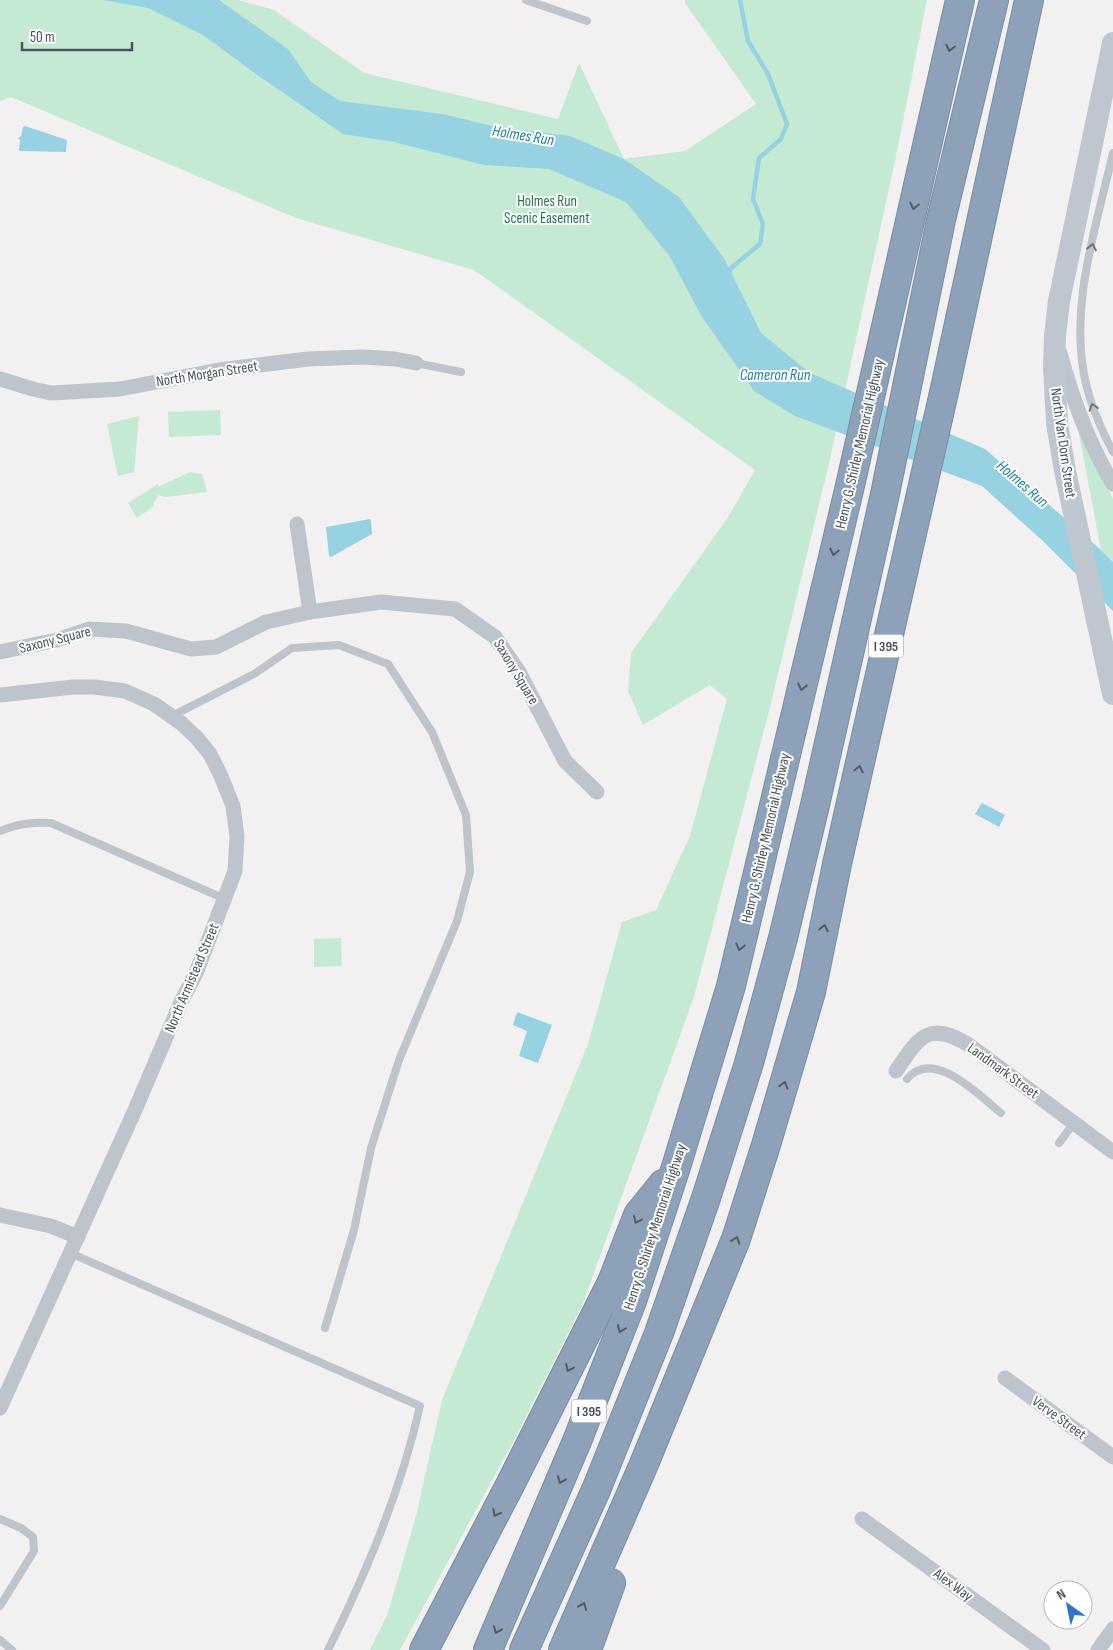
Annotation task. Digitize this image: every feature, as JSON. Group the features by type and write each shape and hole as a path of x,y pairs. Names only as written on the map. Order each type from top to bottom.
{"highway":[{"name":"Henry G. Shirley Memorial Highway","path":"488,1650 588,1414 632,1301 676,1167 733,977 847,500 960,0"},
{"path":"524,1650 596,1490 659,1333 706,1198 749,1063 783,938 815,805 884,494 941,220 994,0"},
{"name":"I 395","path":"563,1650 648,1455 736,1239 811,992 837,864 945,388 1029,0"},
{"path":"424,1650 510,1486 600,1307 612,1282 638,1215 676,1167"},
{"path":"587,1650 718,1285"}],"main road":[{"name":"North Van Dorn Street","path":"1113,43 1064,274 1055,336 1054,376 1057,423 1113,694"}],"street":[{"path":"1055,336 1063,367 1082,418 1102,465 1113,484"},
{"name":"North Morgan Street","path":"0,379 32,389 70,392 120,389 219,370 308,359 364,357 395,359 416,363"},
{"path":"297,524 310,612"},
{"name":"Saxony Square","path":"0,652 57,640 88,629 126,631 191,649 216,646 266,622 310,612 381,602 455,609 495,637 519,672 565,761 597,792"},
{"name":"North Armistead Street","path":"0,695 57,688 94,687 125,691 154,704 172,716 197,738 210,754 233,806 237,837 235,871 196,973 181,1002 78,1237 0,1408"},
{"name":"Landmark Street","path":"902,1075 915,1042 934,1032 953,1036 969,1045 1113,1152"},
{"path":"0,1215 51,1226 78,1237"},
{"name":"Verve Street","path":"1005,1378 1113,1457"},
{"name":"Alex Way","path":"862,1520 1043,1650"},
{"path":"1098,1650 1113,1629"}],"lane":[{"path":"526,0 587,22"},
{"path":"1113,153 1081,301 1080,333 1087,388 1098,423 1113,452"},
{"path":"416,363 461,372"},
{"path":"172,716 254,674 292,648 339,645 388,664 432,732 466,815 470,872 456,921 399,1060 371,1148 354,1230 325,1328"},
{"path":"0,831 26,823 51,823 225,899"},
{"path":"902,1075 933,1068 947,1072 1001,1113"},
{"path":"1059,1143 1074,1123"},
{"path":"70,1253 420,1406 380,1536 356,1593 328,1650"},
{"path":"0,1518 21,1528 33,1537 34,1551 0,1606"},
{"path":"0,1640 12,1650"}],"green space":[{"name":"Holmes Run Scenic Easement","path":"0,0 238,0 274,10 364,73 558,119 579,63 624,159 685,151 756,104 685,3 685,0 927,0 895,161 830,459 770,707 694,997 583,1303 514,1440 400,1650 370,1650 388,1613 416,1516 442,1400 588,1044 622,922 656,910 690,836 727,699 710,685 643,725 628,691 631,653 727,519 755,470 474,270 296,218 11,97 0,101"},
{"path":"220,410 221,435 169,437 168,412"},
{"path":"139,416 134,472 118,476 107,424"},
{"path":"1077,423 1113,499 1113,562 1101,550"},
{"path":"190,472 202,474 207,492 165,497 159,495 154,502 154,506 137,518 128,503 158,484 158,487"},
{"path":"341,938 342,966 314,967 314,939"}],"water":[{"name":"Cameron Run","path":"103,0 219,0 288,49 311,82 340,101 442,114 497,127 570,136 624,159 679,197 725,260 761,333 810,373 985,449 1101,550 1113,562 1113,611 1044,542 982,486 795,416 754,391 702,317 670,257 626,202 549,169 484,165 394,142 343,134 203,35 148,8"},
{"path":"25,126 67,140 66,152 20,151 20,140 18,138 21,136"},
{"path":"370,519 372,534 331,557 329,556 326,527"},
{"path":"982,803 1005,815 999,827 975,814"},
{"path":"517,1012 552,1025 538,1063 519,1056 527,1031 513,1025"}],"waterway":[{"path":"730,273 730,269 760,244 763,224 753,199 759,158 781,139 787,124 768,74 748,41 740,0"}],"water label":[{"name":"Holmes Run","path":"523,136"},
{"name":"Holmes Run","path":"1022,484"}]}
